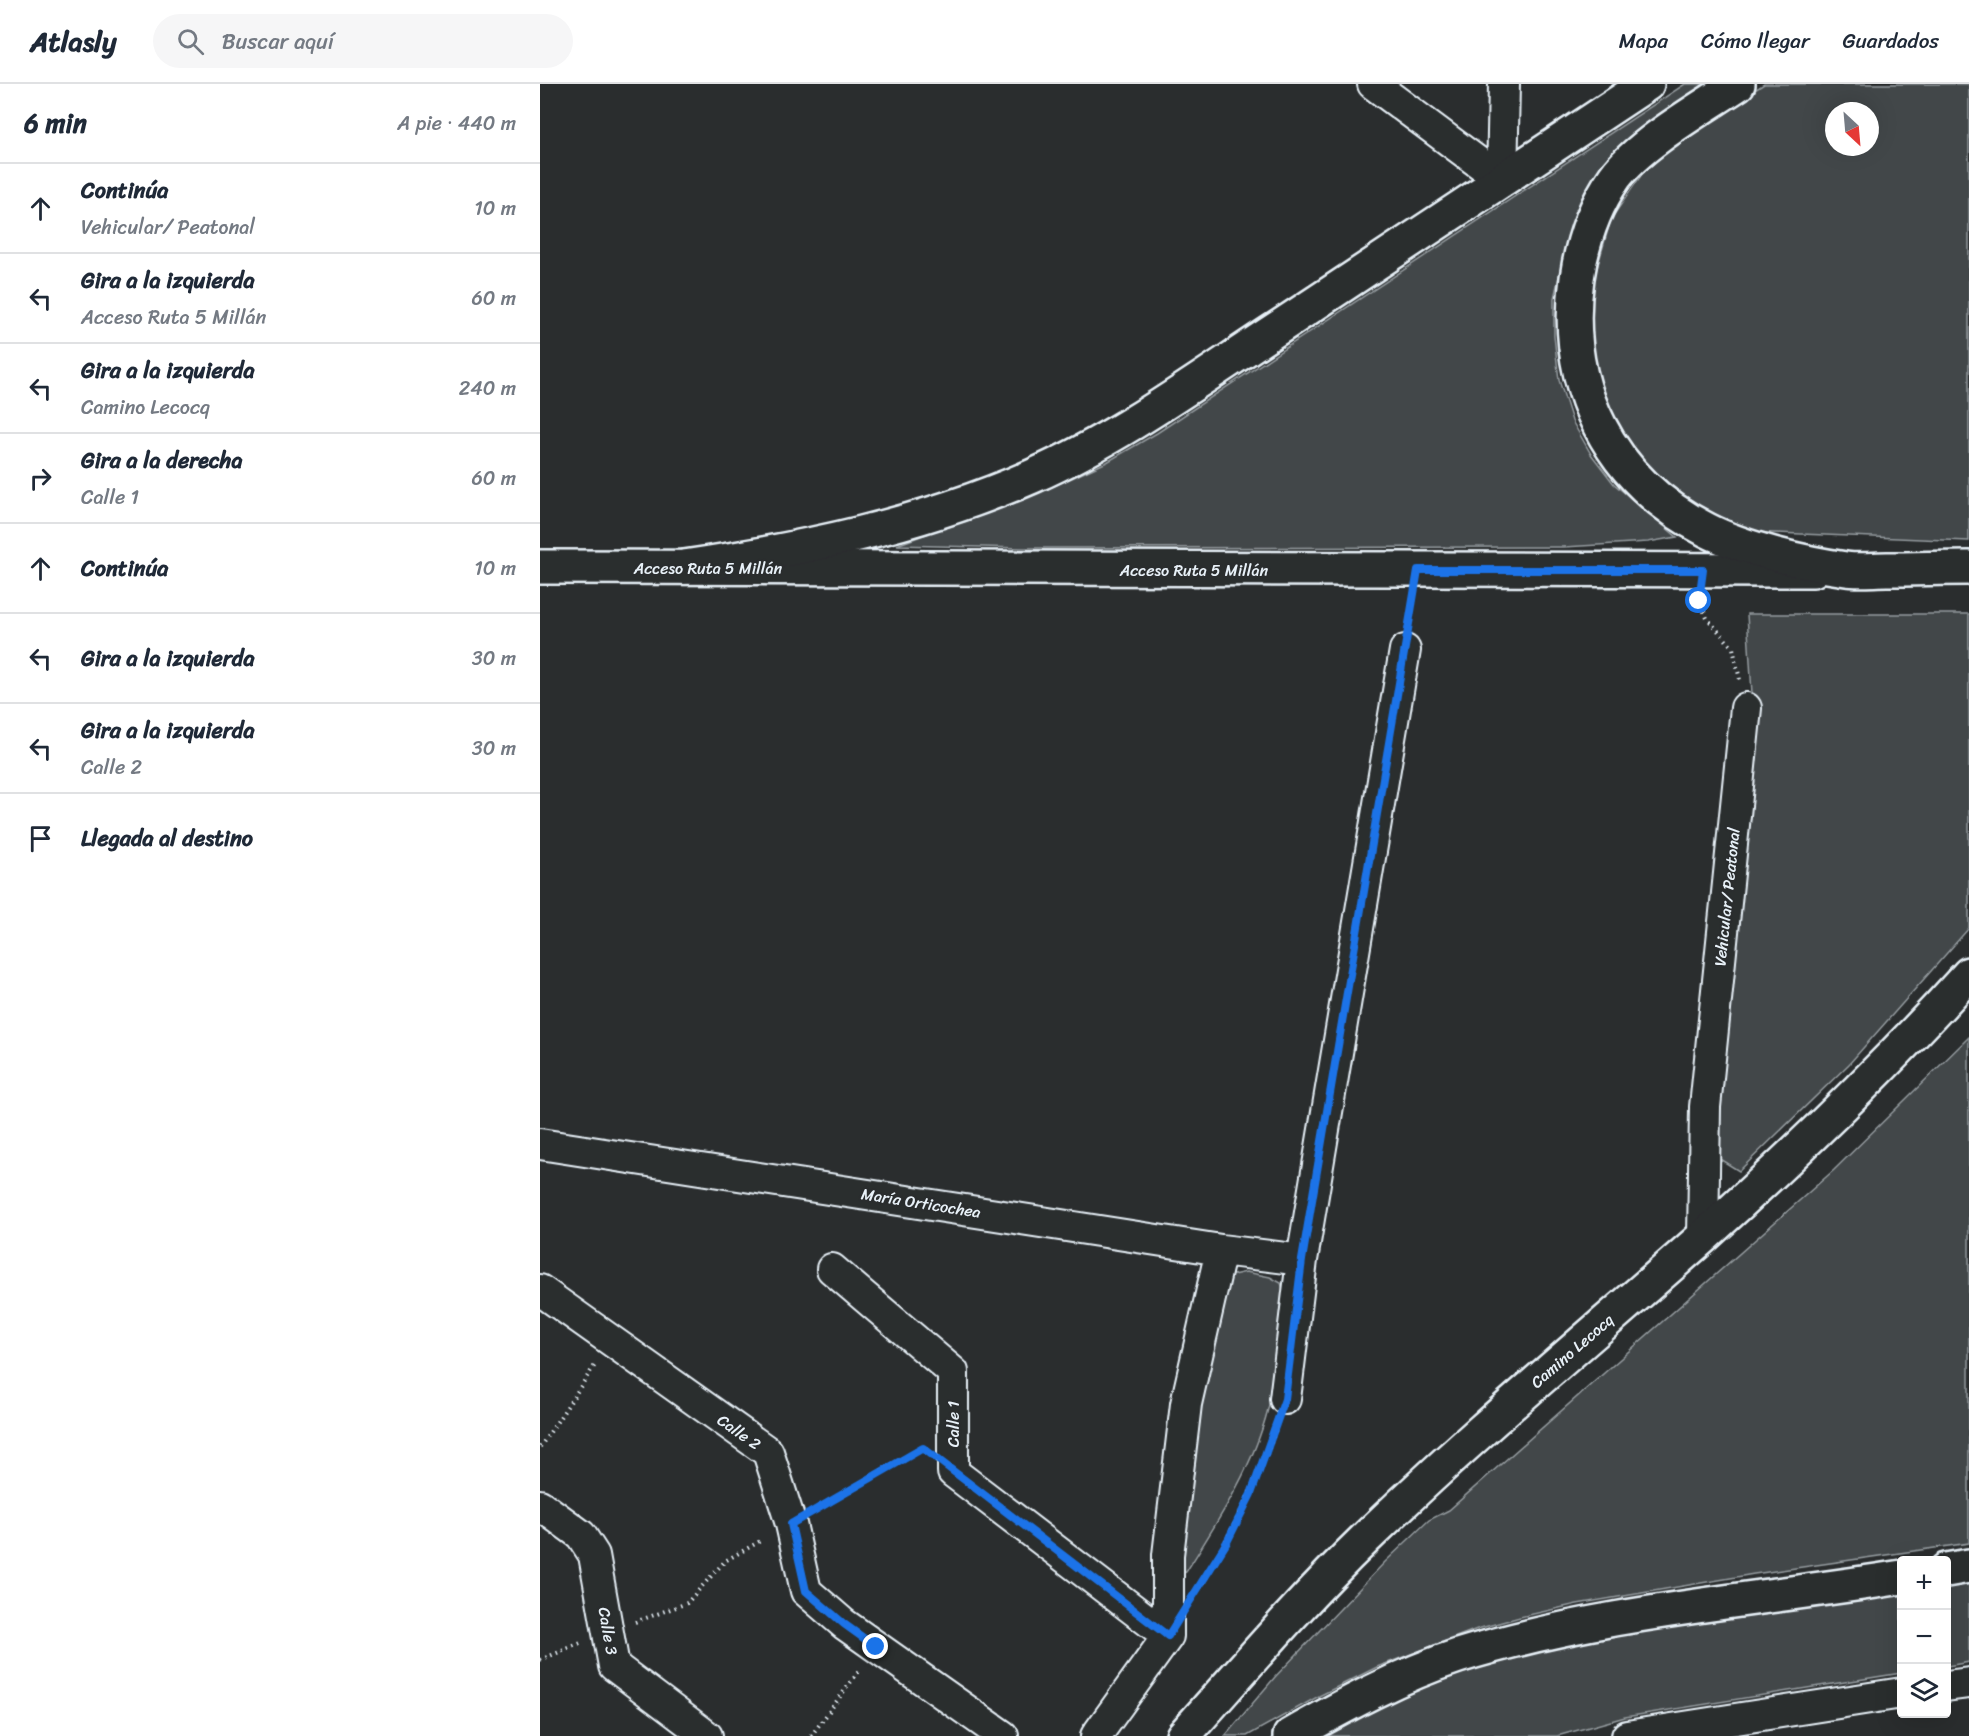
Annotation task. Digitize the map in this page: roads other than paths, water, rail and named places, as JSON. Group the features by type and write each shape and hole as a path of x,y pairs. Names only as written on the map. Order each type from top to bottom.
{"main road":[{"path":"684,567 791,551 902,524 1034,476 1102,440 1181,392 1647,84"},
{"path":"1738,84 1659,136 1616,175 1594,213 1580,255 1574,298 1574,341 1580,374 1592,415 1613,450 1637,480 1669,507 1707,530 1748,547 1848,570 1969,568"},
{"name":"Acceso Ruta 5 Millán","path":"540,567 1848,570"},
{"name":"Camino Lecocq","path":"1183,1736 1262,1647 1365,1539 1462,1448 1703,1237 1802,1146 1900,1050 1969,974"},
{"path":"1951,1569 1969,1566"},
{"path":"1290,1736 1352,1701 1456,1657 1558,1628 1659,1610 1897,1578"}],"street":[{"path":"1373,84 1502,180"},
{"path":"1502,180 1504,84"},
{"path":"1285,1399 1302,1260 1405,650"},
{"name":"Vehicular/ Peatonal","path":"1703,1237 1705,1107 1746,708"},
{"name":"María Orticochea","path":"540,1144 1221,1250 1302,1260"},
{"path":"1096,1736 1168,1636 1168,1555 1186,1404 1221,1250"},
{"name":"Calle 1","path":"832,1269 953,1372 954,1472 1168,1636"},
{"name":"Calle 2","path":"540,1290 768,1452 791,1524 806,1591 844,1624 1003,1736"},
{"name":"Calle 3","path":"540,1505 580,1535 594,1555 614,1666 707,1736"},
{"path":"1951,1685 1969,1683"},
{"path":"1627,1736 1897,1694"}]}
